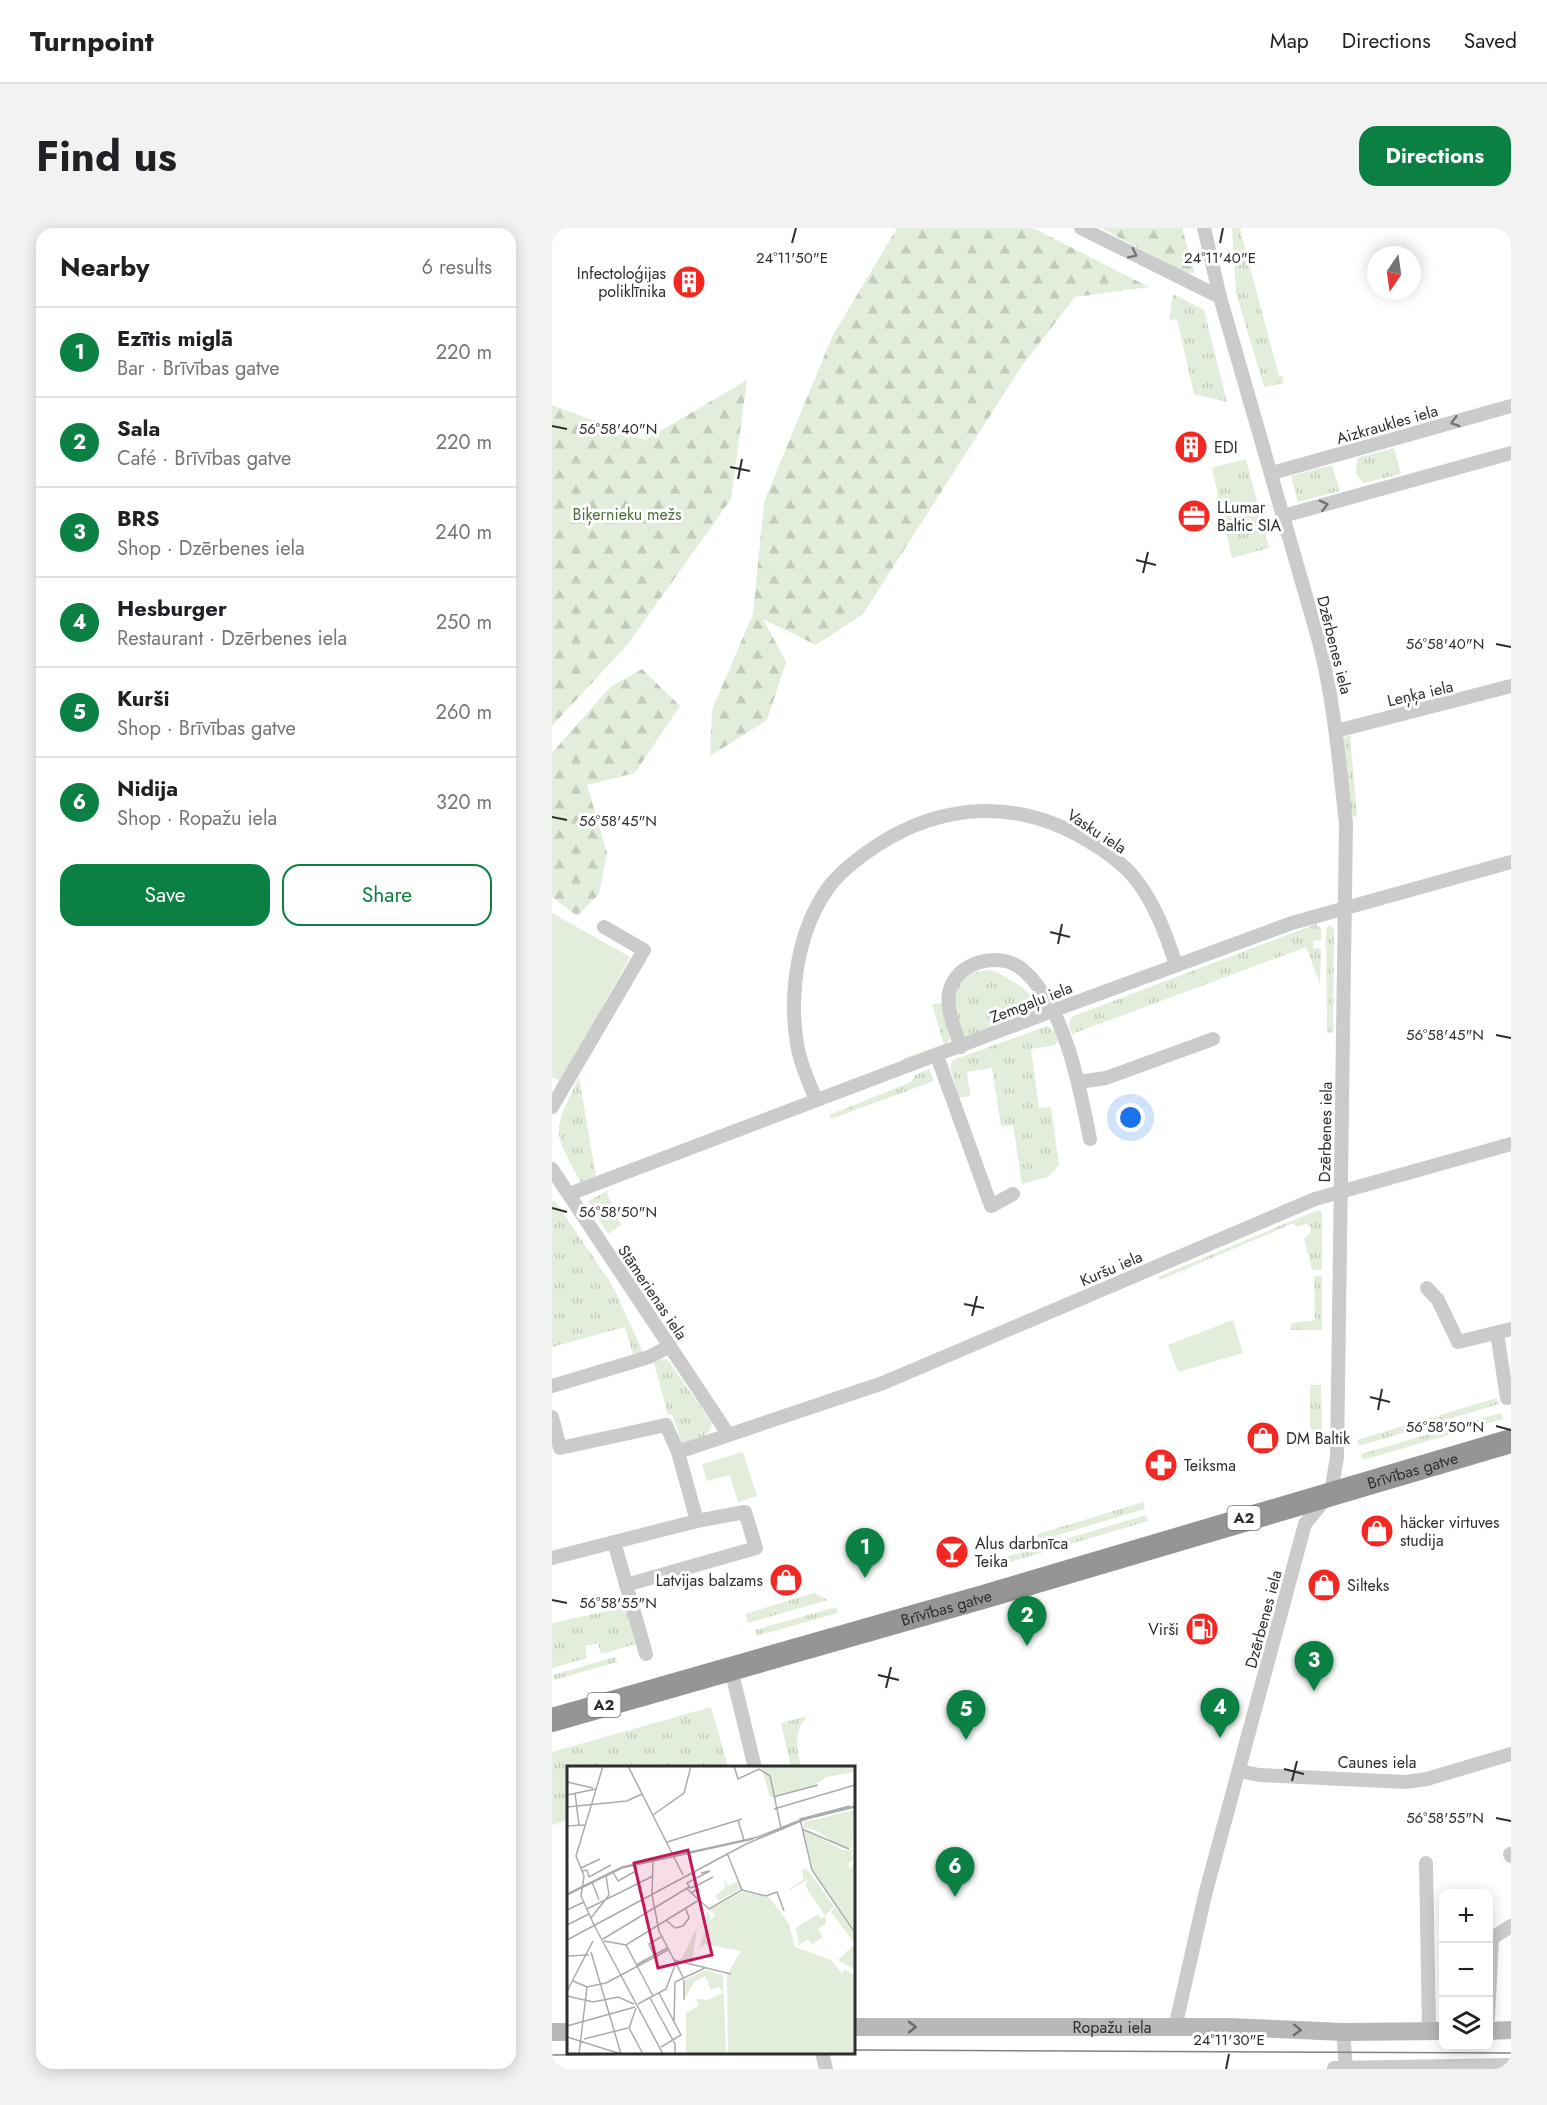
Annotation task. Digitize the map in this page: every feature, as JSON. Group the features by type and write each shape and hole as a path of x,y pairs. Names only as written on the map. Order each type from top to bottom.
{"highway":[{"name":"Brīvības gatve","path":"552,1720 1511,1440"}],"street":[{"path":"1081,228 1220,297"},
{"name":"Dzērbenes iela","path":"1175,2028 1205,1894 1305,1524 1331,1492 1337,1456 1343,908 1346,824 1336,731 1329,680 1272,473 1220,297 1204,228"},
{"name":"Aizkraukles iela","path":"1272,473 1511,406"},
{"path":"1283,516 1511,453"},
{"name":"Leņķa iela","path":"1336,731 1511,686"},
{"name":"Vasku iela","path":"816,1100 797,1045 793,999 797,969 807,929 826,891 857,859 890,837 929,819 967,811 996,810 1036,816 1065,826 1108,853 1132,876 1155,910 1176,965"},
{"name":"Zemgaļu iela","path":"569,1194 1052,1011 1310,917 1511,862"},
{"path":"552,1107 644,950 604,927"},
{"path":"961,1047 949,994 955,978 966,969 983,961 1003,960 1023,969 1052,1011 1079,1082 1090,1139"},
{"path":"1079,1082 1106,1078 1213,1040"},
{"path":"937,1056 991,1206 1013,1194"},
{"name":"Kuršu iela","path":"678,1452 883,1383 1314,1199 1511,1144"},
{"name":"Stāmerienas iela","path":"552,1169 728,1434"},
{"path":"1427,1288 1438,1300 1458,1342 1504,1331 1507,1398"},
{"path":"552,1386 649,1357 670,1346"},
{"path":"552,1417 556,1449 666,1425 678,1452 697,1521"},
{"path":"552,1558 697,1521 745,1512 756,1548 626,1586"},
{"path":"614,1542 646,1654"},
{"path":"731,1669 755,1766"},
{"name":"Caunes iela","path":"1240,1771 1259,1775 1405,1782 1427,1779 1511,1754"},
{"path":"1426,1863 1436,2031"},
{"path":"1489,1997 1492,1938 1511,1926"},
{"name":"Ropažu iela","path":"855,2027 1436,2031"},
{"path":"1493,2031 1511,2030"},
{"path":"1343,2031 1340,2068 1511,2065"},
{"path":"822,2054 826,2069"}],"green space":[{"path":"897,228 1033,228 1149,287 1075,297 1021,367 863,614 816,645 763,619 786,662 767,720 710,756 712,710 753,614 764,502 832,337"},
{"path":"1101,228 1182,228 1195,273 1187,274"},
{"path":"1232,228 1242,228 1240,230 1279,376 1282,376 1284,383 1264,387 1236,293"},
{"path":"1173,294 1204,310 1227,402 1194,394 1177,319 1169,320"},
{"name":"Biķernieku mežs","path":"747,380 731,499 627,645 552,726 552,405 645,440"},
{"path":"1394,448 1401,474 1363,483 1356,473 1357,458"},
{"path":"1246,459 1269,548 1232,558 1212,468"},
{"path":"1332,465 1340,491 1298,502 1291,476"},
{"path":"642,669 680,706 635,773 587,785 607,853 599,894 577,916 552,897 552,753 610,687"},
{"path":"1350,735 1357,816 1351,817 1343,738"},
{"path":"552,913 630,957 561,1081 552,1077"},
{"path":"1316,924 1321,929 1321,940 1313,941 1313,948 1321,949 1320,984 1306,947 1072,1034 1069,1025 1071,1017"},
{"path":"1329,925 1334,929 1333,1032 1327,1033 1326,930"},
{"path":"991,970 1026,990 1041,1009 965,1037 961,1034 958,1022 955,991 965,977 976,972"},
{"path":"944,1003 950,1040 945,1046 904,1061 904,1058 944,1044 932,1004"},
{"path":"1047,1026 1056,1032 1059,1040 1055,1045 1031,1049 1039,1108 1051,1107 1059,1165 1048,1177 1022,1184 1013,1125 1001,1126 992,1068 967,1072 970,1096 959,1098 950,1067 953,1060"},
{"path":"929,1069 934,1081 831,1119 829,1115 911,1082 915,1075"},
{"path":"579,1077 596,1177 624,1166 624,1168 581,1183 565,1151 559,1131 564,1110"},
{"path":"609,1190 607,1193 621,1225 608,1234 588,1201"},
{"path":"555,1201 612,1285 643,1352 633,1354 625,1327 552,1347 552,1202"},
{"path":"1318,1210 1322,1212 1322,1270 1312,1270 1304,1238 1310,1234 1311,1227 1306,1224 1296,1227 1294,1223 1160,1280 1158,1277"},
{"path":"1314,1276 1322,1276 1322,1330 1290,1330 1291,1323 1315,1320"},
{"path":"1233,1320 1243,1353 1178,1372 1168,1345"},
{"path":"667,1359 712,1423 705,1436 683,1446 672,1414 668,1415 654,1363 656,1360"},
{"path":"1310,1385 1321,1385 1322,1430 1313,1431 1310,1428"},
{"path":"1497,1398 1499,1404 1359,1446 1357,1440"},
{"path":"1501,1413 1503,1419 1363,1460 1361,1454"},
{"path":"743,1452 757,1496 738,1502 730,1475 707,1481 702,1464"},
{"path":"1143,1502 1145,1509 1004,1551 1002,1545"},
{"path":"1146,1515 1148,1521 1007,1563 1006,1557"},
{"path":"814,1593 828,1600 748,1623 745,1614"},
{"path":"626,1607 636,1644 601,1654 598,1643 585,1646 587,1658 552,1668 552,1623"},
{"path":"836,1607 838,1613 757,1636 755,1630"},
{"path":"615,1657 617,1662 554,1680 553,1675"},
{"path":"711,1707 728,1766 567,1766 567,1820 552,1825 552,1752"},
{"path":"807,1716 798,1734 797,1747 801,1766 791,1766 781,1723"}],"tram line":[{"path":"855,2050 1511,2053"},
{"path":"552,2055 640,2054"}],"place":[{"name":"Infectoloģijas poliklīnika","path":"689,282"},
{"name":"EDI","path":"1191,447"},
{"name":"LLumar Baltic SIA","path":"1194,516"},
{"name":"DM Baltik","path":"1263,1438"},
{"name":"Teiksma","path":"1161,1465"},
{"name":"häcker virtuves studija","path":"1377,1531"},
{"name":"Alus darbnīca Teika","path":"952,1552"},
{"name":"Ezītis miglā","path":"865,1578"},
{"name":"Latvijas balzams","path":"786,1580"},
{"name":"Silteks","path":"1324,1585"},
{"name":"Virši","path":"1202,1629"},
{"name":"Sala","path":"1027,1646"},
{"name":"BRS","path":"1314,1691"},
{"name":"Hesburger","path":"1220,1738"},
{"name":"Kurši","path":"966,1740"},
{"name":"Nidija","path":"955,1897"}]}
